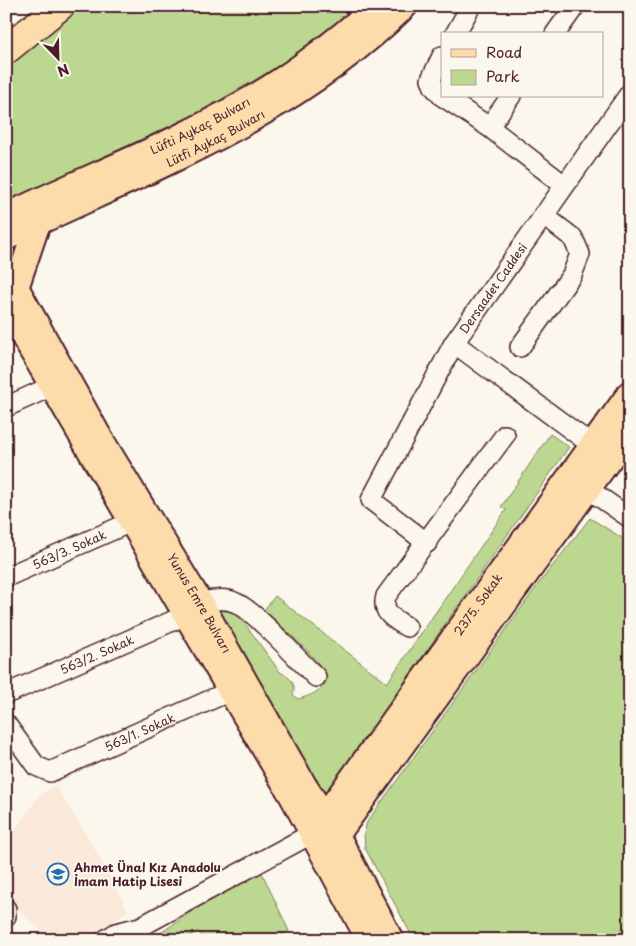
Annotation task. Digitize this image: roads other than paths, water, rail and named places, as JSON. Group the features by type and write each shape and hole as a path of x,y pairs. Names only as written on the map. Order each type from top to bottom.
{"highway":[{"path":"6,50 60,6"}],"main road":[{"name":"Lüfti Aykaç Bulvarı","path":"6,216 176,138 241,105 314,56 376,6"},
{"name":"Lütfi Aykaç Bulvarı","path":"6,238 199,149 271,110 352,52 405,6"},
{"path":"10,288 38,223"},
{"name":"Yunus Emre Bulvarı","path":"10,288 59,382 92,440 193,609 300,777 365,938"},
{"name":"2375. Sokak","path":"579,483 592,444 630,393"},
{"name":"2375. Sokak","path":"324,833 579,483 630,432"},
{"name":"Yunus Emre Bulvarı","path":"92,440 130,522 193,609 230,691 324,833 391,940"}],"street":[{"path":"456,32 471,6"},
{"path":"556,32 575,6"},
{"path":"441,58 431,79 434,87 441,95"},
{"name":"Dersaadet Caddesi","path":"592,444 454,343 630,94"},
{"path":"445,98 489,127 564,185"},
{"path":"489,127 510,98"},
{"path":"520,347 572,275 580,254 572,238 543,215"},
{"path":"428,543 372,500 454,343"},
{"path":"6,407 59,382"},
{"path":"407,627 390,616 384,605 386,596 428,543 504,436"},
{"path":"579,483 630,518"},
{"name":"563/3. Sokak","path":"8,571 130,522"},
{"name":"563/2. Sokak","path":"6,694 193,609 221,599 235,602 258,619 316,677"},
{"name":"563/1. Sokak","path":"6,724 36,766 50,772 230,691"},
{"path":"105,940 116,933 135,935 324,833"},
{"path":"6,909 6,916"}],"place":[{"name":"Ahmet Ünal Kız Anadolu İmam Hatip Lisesi","path":"58,874"}]}
